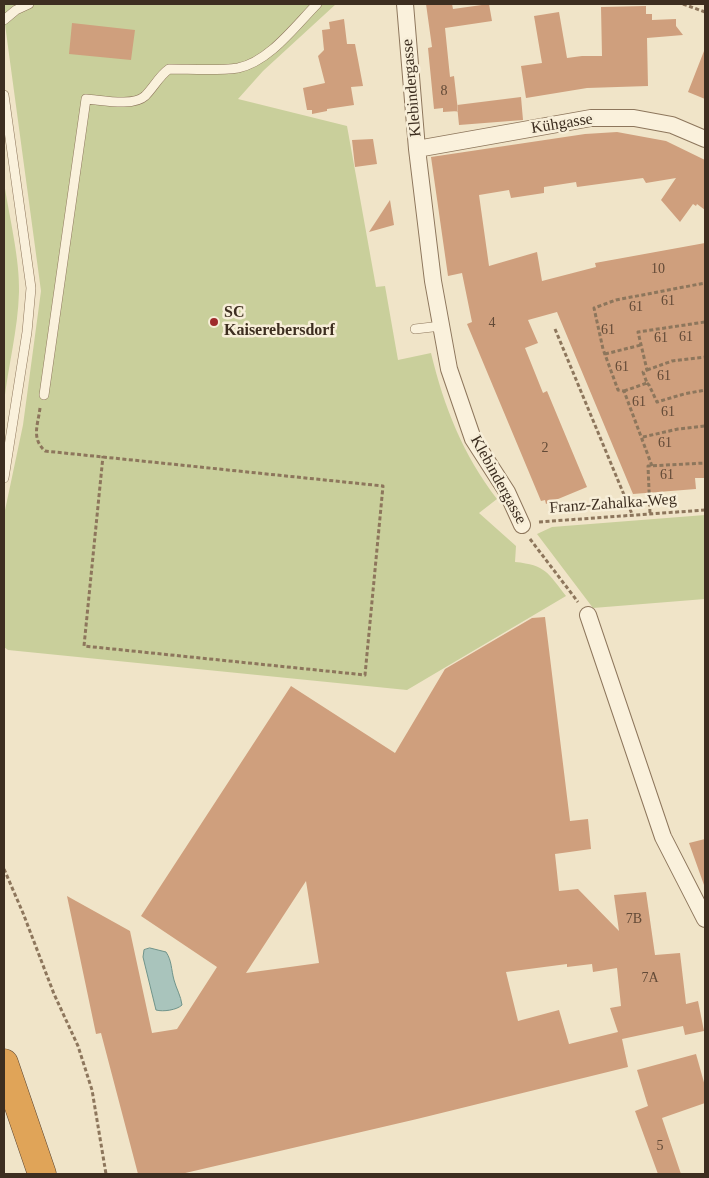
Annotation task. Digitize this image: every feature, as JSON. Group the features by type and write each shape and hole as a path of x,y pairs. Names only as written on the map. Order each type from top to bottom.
{"highway":[{"path":"4,1063 42,1174"}],"street":[{"name":"Klebindergasse","path":"405,4 417,149 433,281 449,369 474,439 507,492 522,525"},
{"name":"Kühgasse","path":"417,149 590,118 634,118 672,124 705,138"},
{"path":"588,615 663,837 705,918"}],"lane":[{"path":"4,20 16,10 29,4"},
{"path":"44,395 86,99 134,103 144,97 161,74 169,69 238,68 253,63 270,52 317,4"},
{"path":"4,95 31,288 27,332 4,478"},
{"path":"415,329 441,326"}],"path":[{"path":"683,4 705,12"},
{"path":"646,383 624,391 618,390 605,354 594,308 616,300 705,283"},
{"path":"647,370 638,332 705,322"},
{"path":"555,329 632,514"},
{"path":"605,354 641,345"},
{"path":"705,357 672,361 643,372 646,383 649,385 657,402 705,390"},
{"path":"624,391 643,437 652,466"},
{"path":"44,395 36,437 38,444 45,451 103,456 383,486 365,675 84,646 103,456"},
{"path":"643,437 678,429 705,426"},
{"path":"650,513 648,466 705,462"},
{"name":"Franz-Zahalka-Weg","path":"522,525 632,514 705,510"},
{"name":"Klebindergasse","path":"522,525 530,539 588,615"},
{"path":"4,869 54,994 78,1046 92,1090 106,1174"}],"green space":[{"name":"SC Kaiserebersdorf","path":"4,4 336,4 263,71 238,99 347,126 376,287 385,286 398,360 431,353 442,392 456,430 474,465 497,499 479,513 516,546 515,562 534,565 540,568 555,581 566,596 407,690 8,650 4,647 4,515 23,425 41,291 4,17"},
{"path":"4,182 16,252 19,292 17,320 4,403"},
{"path":"705,515 705,599 593,608 537,534 552,527"}],"water":[{"path":"150,948 166,952 168,955 182,1005 177,1008 166,1011 156,1010 143,957 144,950"}],"building":[{"path":"426,4 452,4 453,9 489,4 492,21 445,28 450,77 454,76 458,111 443,112 443,108 434,109 428,48 432,47"},
{"path":"646,6 646,14 652,14 652,20 676,19 676,26 683,35 647,38 648,86 587,88 526,98 521,66 542,63 534,16 559,12 567,58 602,56 601,7"},
{"path":"344,19 347,44 355,44 363,86 351,87 354,105 327,109 327,111 312,114 312,110 307,110 303,88 325,83 318,56 324,50 322,30 330,29 329,22"},
{"path":"72,23 135,30 131,60 69,54"},
{"path":"705,51 705,99 688,92"},
{"path":"521,97 523,120 459,125 457,105"},
{"path":"617,132 666,141 705,160 705,210 697,204 696,206 693,204 680,222 661,200 676,178 646,183 643,178 577,187 576,182 544,187 544,193 511,198 509,190 479,195 489,266 537,252 542,281 596,267 595,263 705,243 705,478 695,478 696,489 633,494 557,312 528,320 538,343 525,348 543,393 547,391 587,487 546,504 545,500 541,501 467,324 472,322 462,273 448,276 431,157 585,134"},
{"path":"373,139 377,164 355,167 352,140"},
{"path":"390,200 394,225 369,232"},
{"path":"545,617 570,821 588,819 591,849 555,854 559,891 578,889 619,931 614,895 646,892 655,955 680,953 686,1004 698,1001 704,1031 685,1035 683,1026 622,1039 628,1067 181,1174 138,1174 101,1033 96,1034 67,896 130,931 152,1033 177,1029 217,967 141,916 291,686 395,753 445,669 532,618","holes":["306,881 319,963 246,973","567,964 567,967 592,964 593,972 617,968 621,1006 610,1008 618,1032 569,1044 559,1010 518,1021 506,972"]},
{"path":"705,839 705,885 704,885 689,843"},
{"path":"696,1054 705,1086 705,1103 662,1118 681,1174 658,1174 635,1111 648,1106 637,1070"}],"place":[{"name":"SC Kaiserebersdorf","path":"214,322"}]}
